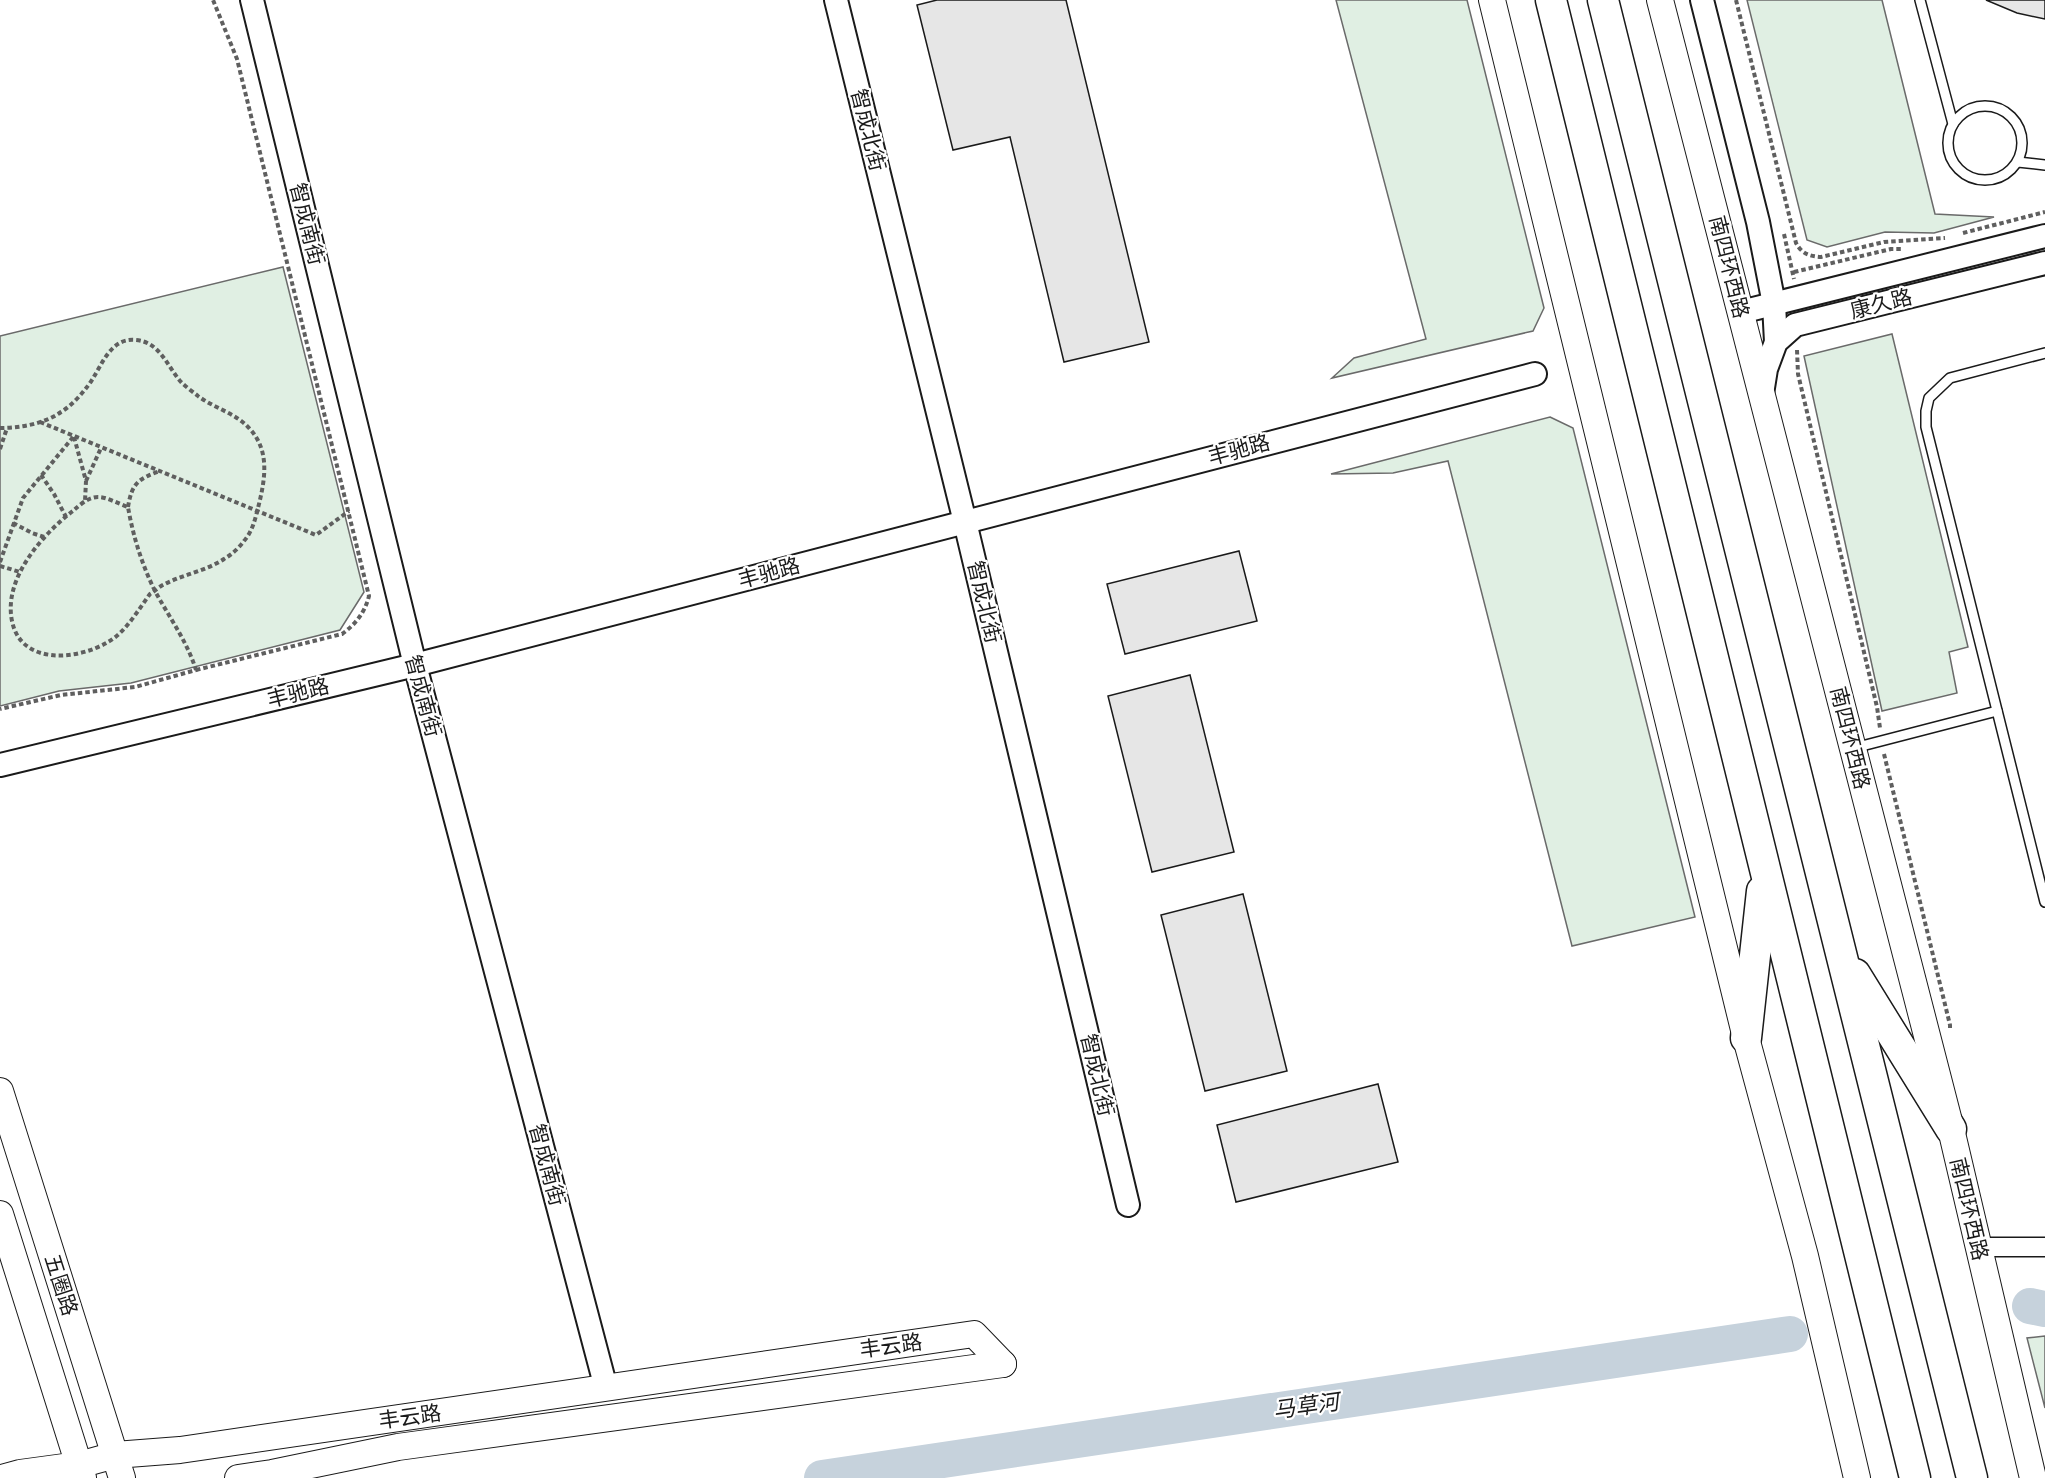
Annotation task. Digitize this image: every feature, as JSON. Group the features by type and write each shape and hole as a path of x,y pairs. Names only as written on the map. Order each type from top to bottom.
{"highway":[{"path":"1551,0 1915,1478"},
{"path":"1603,0 1972,1478"},
{"path":"1746,1038 1764,870"},
{"path":"1840,949 1951,1129"}],"main road":[{"path":"1492,0 1746,1038 1805,1256 1857,1478"},
{"name":"南四环西路","path":"1660,0 1951,1129 2033,1478"},
{"name":"五圈路","path":"0,1091 119,1467"},
{"name":"五圈路","path":"0,1214 81,1471"},
{"name":"丰云路","path":"2,1478 20,1473 119,1467 180,1450 974,1334 1003,1364 398,1447 238,1478"}],"street":[{"name":"智成南街","path":"252,0 415,665 606,1388"},
{"name":"智成北街","path":"836,0 1128,1205"},
{"path":"1702,0 1758,222 1784,301 1776,342"},
{"name":"康久路","path":"1741,312 2045,236"},
{"name":"康久路","path":"1762,396 1766,369 1776,342 1796,325 2045,263"},
{"name":"丰驰路","path":"0,765 415,665 1535,374"},
{"path":"1978,1247 2045,1247"}],"lane":[{"path":"1920,0 1953,124"},
{"path":"1986,106 1998,108 2009,115 2017,125 2022,137 2022,150 2018,162 2010,171 1989,181 1966,176 1957,168 1948,147 1953,124 1962,114 1973,108 1986,106"},
{"path":"2018,162 2045,165"},
{"path":"2045,353 1950,378 1929,398 1926,411 1926,427 2045,902"},
{"path":"1852,749 1997,711"}],"path":[{"path":"0,710 61,695 135,687 342,634 353,626 366,606 369,596 237,59 213,0"},
{"path":"1736,0 1796,243 1801,252 1821,257 1884,242 1941,238 2045,212"},
{"path":"1782,228 1793,272 1784,301"},
{"path":"1796,325 1798,374 1877,706 1881,741 1950,1025 1949,1036"},
{"path":"0,428 39,422 62,412 87,388 111,349 129,340 148,343 164,356 182,384 200,398 239,418 250,428 264,455 266,471 257,511 252,530 244,542 223,560 206,569 164,584 150,594 125,628 110,642 70,655 50,656 36,652 26,645 12,624 10,610 20,572 28,556 44,537 85,501 98,497 128,507"},
{"path":"39,422 316,534 349,511"},
{"path":"0,450 7,428"},
{"path":"20,572 0,564 13,523 23,498 74,436"},
{"path":"74,436 86,481 85,501"},
{"path":"86,481 101,448"},
{"path":"160,471 135,484 128,507 138,548 155,591 191,653 196,670"},
{"path":"41,475 66,517"},
{"path":"13,523 44,537"}],"green space":[{"path":"1336,0 1467,0 1544,308 1533,331 1332,378 1354,358 1426,339"},
{"path":"1747,0 1882,0 1935,214 1994,217 1934,233 1885,232 1827,247 1807,240"},
{"path":"283,267 364,592 340,630 131,683 59,691 0,706 0,336"},
{"path":"1892,334 1968,647 1949,652 1957,693 1882,711 1804,356"},
{"path":"1550,417 1573,428 1695,917 1572,946 1448,461 1393,473 1331,474"},
{"path":"2045,1336 2045,1408 2027,1338"}],"building":[{"path":"937,0 1066,0 1149,342 1064,362 1010,137 953,150 917,5"},
{"path":"1986,0 2045,0 2045,19 2017,13"},
{"path":"1239,551 1257,621 1125,654 1107,584"},
{"path":"1190,675 1234,852 1152,872 1108,696"},
{"path":"1243,894 1287,1071 1205,1091 1161,915"},
{"path":"1378,1084 1398,1162 1236,1202 1217,1125"}],"waterway":[{"name":"马草河","path":"2030,1306 2045,1309"},
{"name":"马草河","path":"822,1478 1790,1334"}]}
